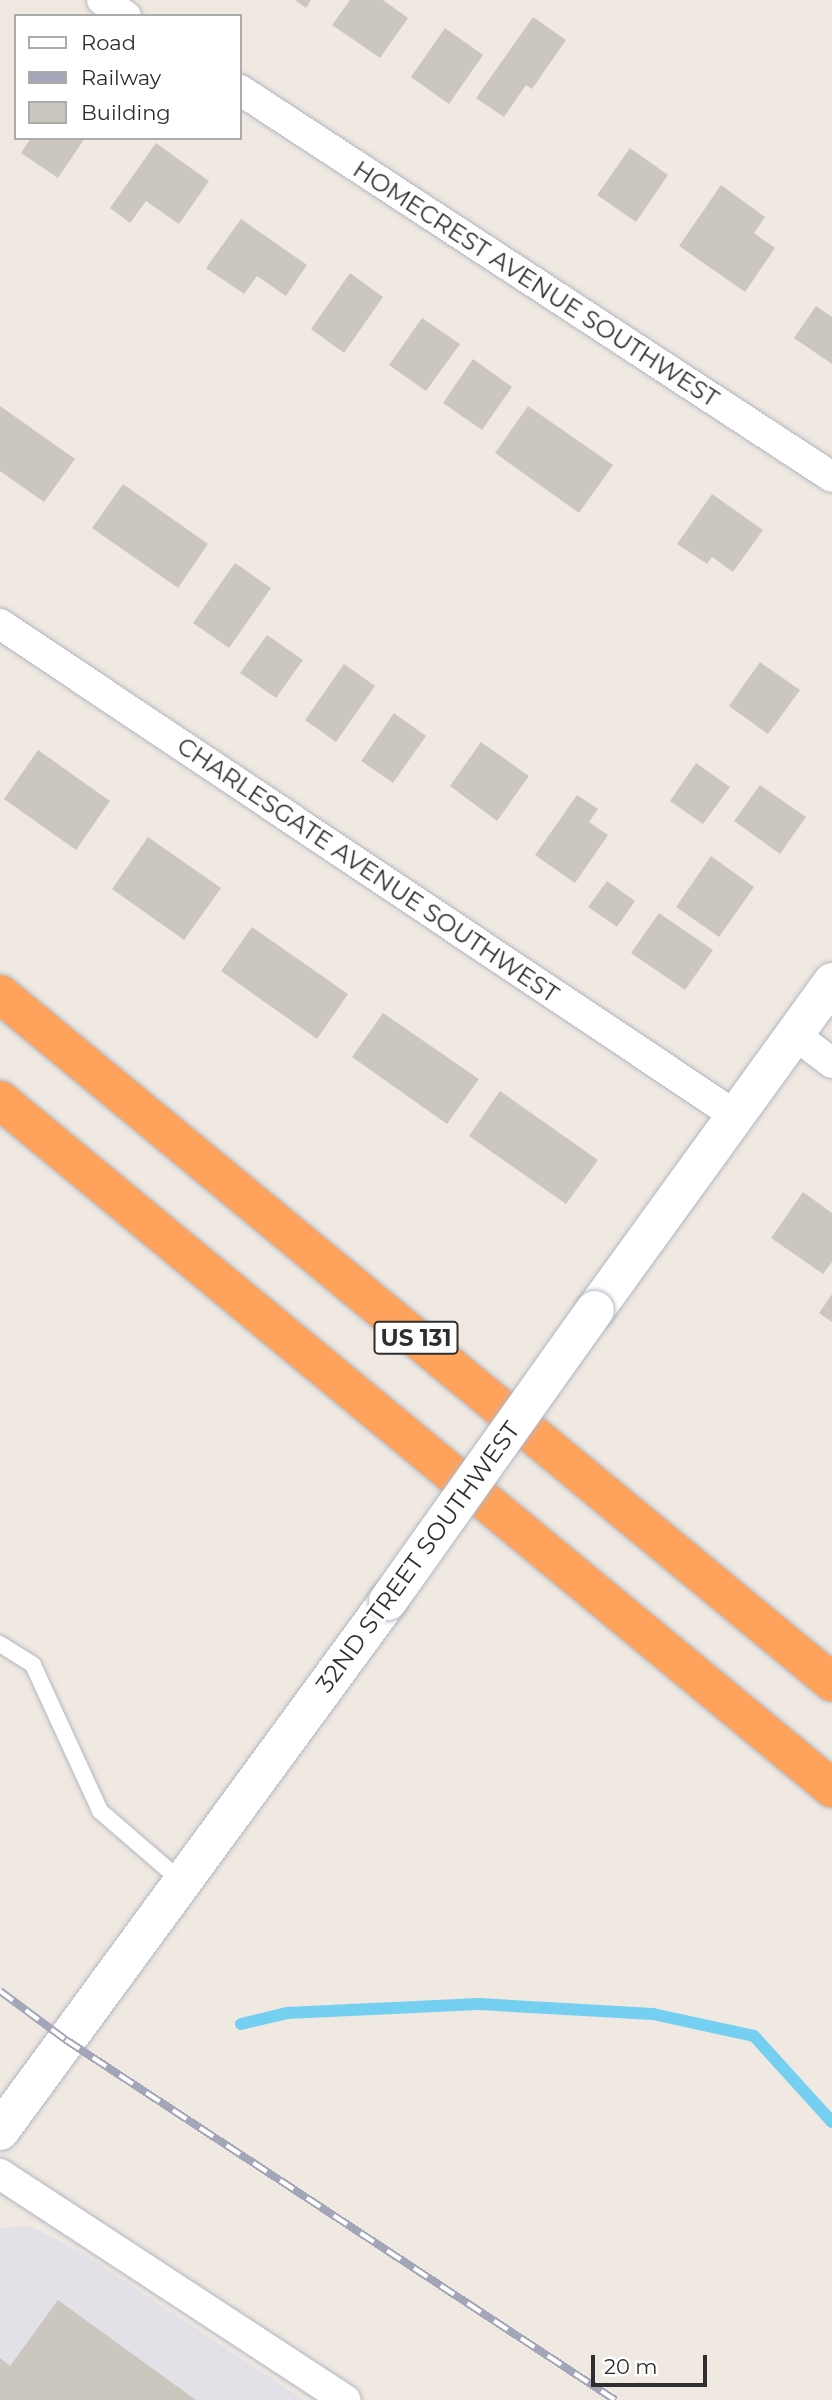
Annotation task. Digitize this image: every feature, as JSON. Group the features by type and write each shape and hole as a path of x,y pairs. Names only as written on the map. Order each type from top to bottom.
{"highway":[{"name":"US 131","path":"0,994 832,1682"},
{"path":"0,1100 832,1788"}],"street":[{"path":"102,0 123,14"},
{"name":"HOMECREST AVENUE SOUTHWEST","path":"242,91 832,477"},
{"name":"CHARLESGATE AVENUE SOUTHWEST","path":"0,624 736,1116"},
{"name":"32ND STREET SOUTHWEST","path":"0,2130 388,1601 832,982"},
{"path":"794,1034 832,1063"},
{"path":"0,2174 346,2400"}],"lane":[{"path":"0,1644 33,1665 100,1811 181,1881"}],"shaded area":[{"path":"30,2226 81,2252 304,2400 0,2400 0,2228"}],"building":[{"path":"295,0 311,0 306,8"},
{"path":"350,0 383,0 408,18 380,58 332,25"},
{"path":"533,17 566,40 532,89 526,85 504,117 476,98"},
{"path":"445,28 483,55 449,104 411,77"},
{"path":"30,140 84,140 58,178 21,153"},
{"path":"156,143 209,181 179,224 146,201 130,223 110,208"},
{"path":"630,148 668,175 636,222 597,195"},
{"path":"721,185 765,217 754,233 775,248 745,292 679,246"},
{"path":"241,219 307,265 286,296 257,276 244,294 206,268"},
{"path":"350,273 383,297 344,353 311,329"},
{"path":"816,306 832,317 832,364 794,338"},
{"path":"422,318 460,344 426,391 389,365"},
{"path":"473,359 512,387 482,430 443,403"},
{"path":"0,406 75,459 44,502 0,471"},
{"path":"528,406 613,465 579,513 495,453"},
{"path":"123,484 208,544 178,588 92,528"},
{"path":"712,494 763,530 733,572 712,557 707,564 677,544"},
{"path":"235,563 271,588 229,648 193,623"},
{"path":"267,635 303,660 276,698 240,673"},
{"path":"760,662 800,690 768,734 729,706"},
{"path":"344,664 375,686 336,742 305,720"},
{"path":"394,713 426,736 393,783 361,761"},
{"path":"481,742 529,776 497,821 450,786"},
{"path":"38,750 110,801 76,850 4,799"},
{"path":"696,763 730,787 703,824 670,801"},
{"path":"760,785 806,817 780,854 734,821"},
{"path":"577,795 598,809 589,822 608,835 575,883 535,855"},
{"path":"148,837 221,888 184,940 112,889"},
{"path":"711,856 754,887 719,937 676,907"},
{"path":"607,881 635,901 617,927 588,907"},
{"path":"659,913 713,950 685,990 631,953"},
{"path":"252,927 348,994 317,1039 221,971"},
{"path":"383,1013 479,1079 447,1124 352,1057"},
{"path":"500,1091 598,1160 566,1204 469,1136"},
{"path":"803,1192 832,1213 832,1262 823,1274 771,1238"},
{"path":"832,1294 832,1322 819,1313"},
{"path":"58,2300 196,2400 0,2400 0,2358 10,2366"}],"waterway":[{"path":"241,2024 287,2013 479,2004 653,2014 754,2036 832,2122"}],"railway":[{"path":"0,1991 66,2040 615,2400"}]}
